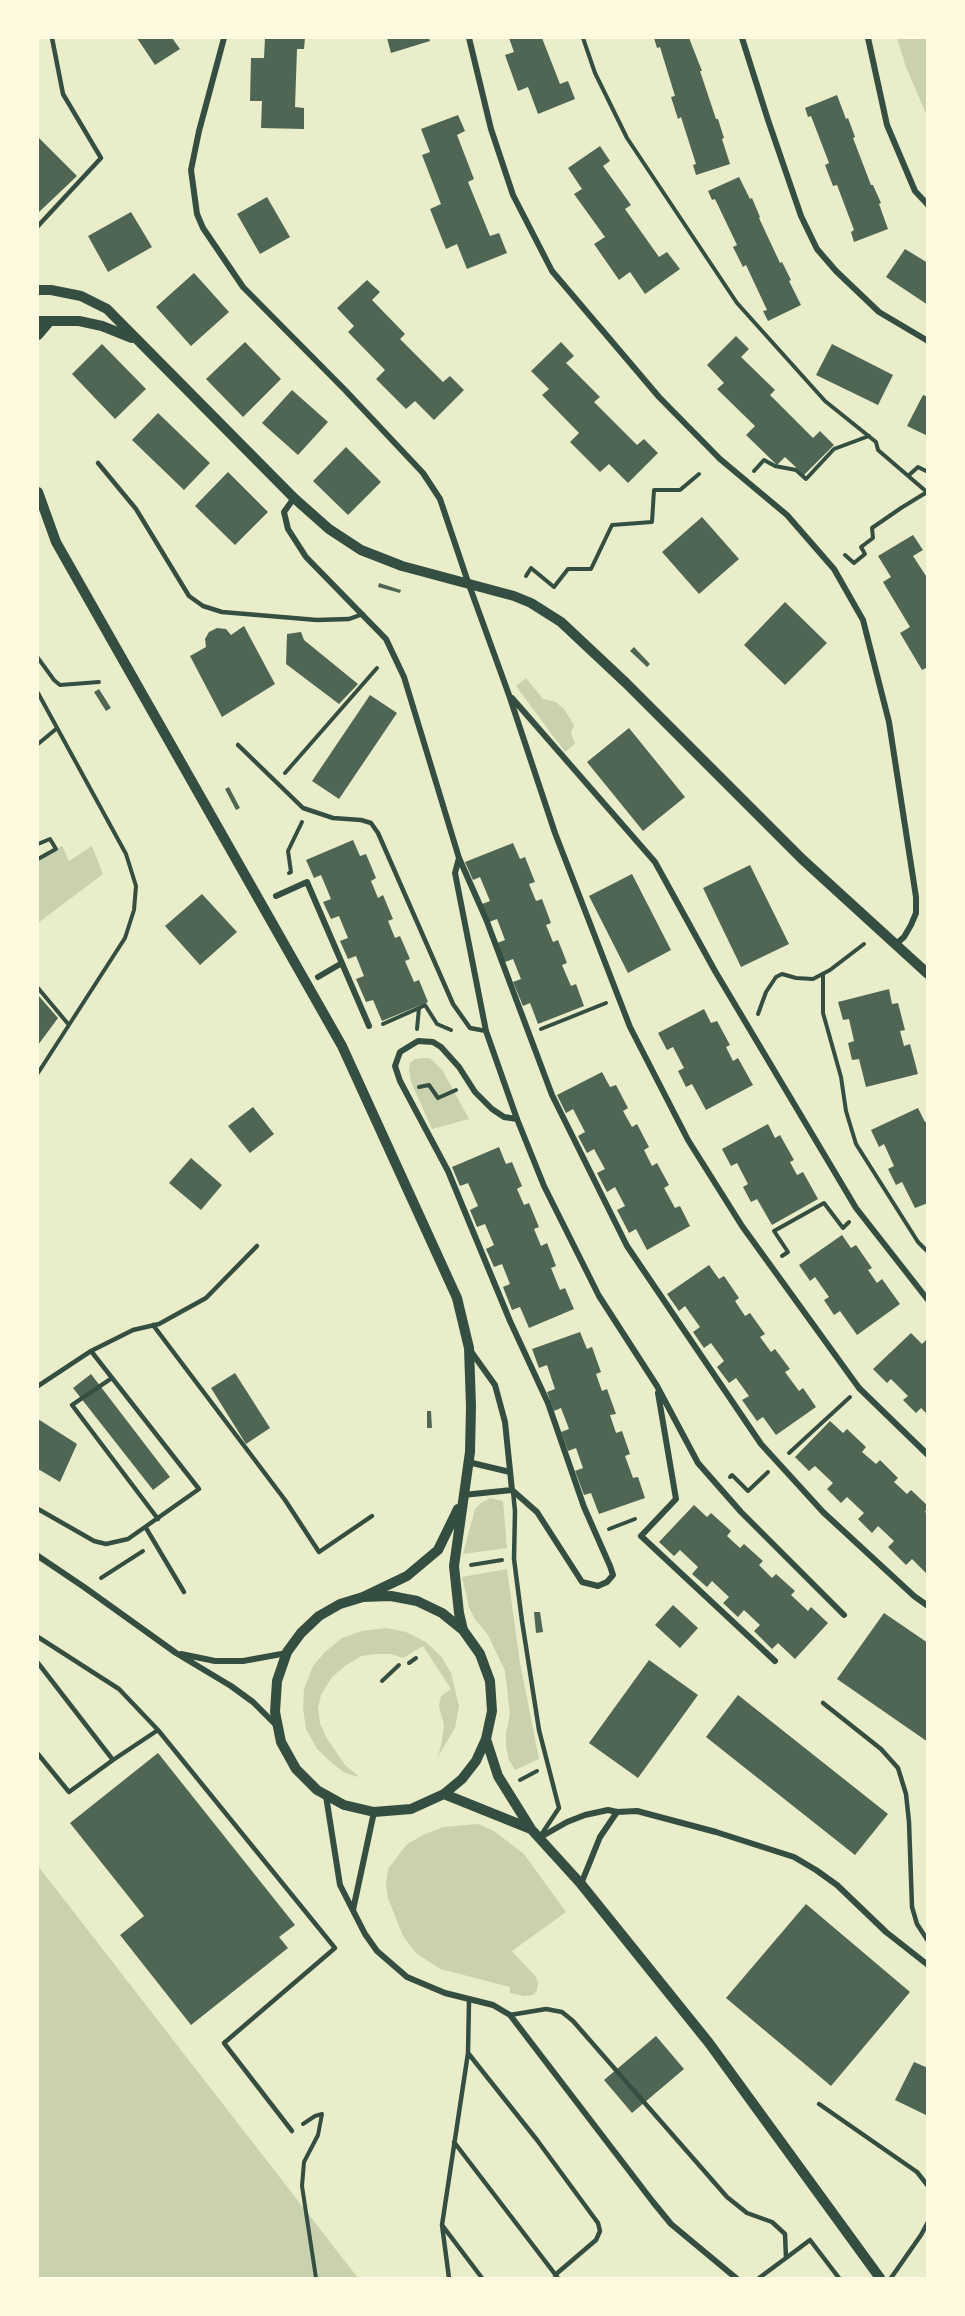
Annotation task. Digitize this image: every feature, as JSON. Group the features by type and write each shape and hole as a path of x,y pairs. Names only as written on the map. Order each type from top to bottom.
{"street":[{"path":"224,38 199,131 192,170 192,187 197,214 203,228 243,287 423,473 440,499 555,832 630,1027 688,1140 742,1226 859,1388 927,1455"},
{"path":"469,38 491,129 513,195 552,272 659,397 712,452 787,515 834,569 863,620 889,722 916,897 916,913 911,925 904,937 894,946"},
{"path":"742,38 801,216 817,249 836,271 879,312 927,341"},
{"path":"868,38 887,125 915,191 927,205"},
{"path":"38,290 81,296 107,309 294,498 329,529 361,550 402,566 468,582 531,603 561,622 626,683 802,859 927,974"},
{"path":"38,321 79,321 102,326 135,339"},
{"path":"38,335 50,321"},
{"path":"38,492 56,542 342,1046 457,1298 469,1348 471,1407 468,1462 454,1566 463,1630"},
{"path":"294,498 284,512 288,529 306,557 386,639 404,677 459,858 486,919 552,1095 627,1246 761,1443 823,1512 927,1606"},
{"path":"509,694 655,862 715,971 856,1208 927,1300"},
{"path":"459,858 455,873 486,1031 517,1119 544,1186 599,1296 657,1386 698,1463 741,1512 844,1615"},
{"path":"276,896 307,882 369,1026"},
{"path":"318,977 342,963"},
{"path":"469,1348 495,1385 505,1422 512,1490 537,1512 582,1582 598,1586 607,1582 613,1575 584,1507 548,1403 510,1321 448,1172 404,1092 395,1066 399,1052 418,1041 433,1042 441,1047 459,1067 470,1085 492,1109 504,1117 517,1119"},
{"path":"657,1386 676,1499 641,1536 775,1661"},
{"path":"468,1462 510,1472"},
{"path":"463,1498 512,1490"},
{"path":"363,1597 391,1596 417,1601 442,1612 463,1630 480,1654 490,1681 492,1711 486,1739 476,1761 462,1779 444,1794 411,1809 374,1812 344,1805 318,1790 296,1769 281,1742 275,1712 277,1681 287,1652 301,1633 319,1616 340,1604 363,1597 407,1576 438,1550 463,1498"},
{"path":"38,1556 176,1653 231,1686 253,1702 278,1727"},
{"path":"176,1653 215,1661 243,1661 287,1652"},
{"path":"486,1739 498,1776 531,1829 581,1884 709,2043 880,2278"},
{"path":"444,1794 531,1829"},
{"path":"326,1795 340,1886 376,1951 394,1968 420,1983 469,2001 493,2005 510,2015 671,2224 736,2278"},
{"path":"539,1838 585,1815 608,1810 637,1811 671,1818 794,1857 837,1885 886,1932 927,1965"},
{"path":"352,1911 374,1812"},
{"path":"581,1884 600,1837 617,1812"}],"lane":[{"path":"38,226 101,158 63,94 52,38"},
{"path":"98,463 136,509 189,596 203,606 222,612 318,620 349,619 363,614"},
{"path":"238,745 303,808 333,818 370,823 378,833 453,1004 470,1028 486,1031"},
{"path":"38,1386 91,1351 133,1330 153,1325 206,1298 257,1246"},
{"path":"153,1325 285,1500 319,1552 372,1516"},
{"path":"38,1509 94,1541 106,1544 128,1539 200,1489 91,1351"},
{"path":"112,1378 72,1405 158,1519"},
{"path":"512,1490 515,1511 514,1559 538,1730 559,1808 539,1838"},
{"path":"146,1528 184,1592"},
{"path":"38,1637 119,1689 158,1730 335,1948 224,2043 292,2131"},
{"path":"38,1663 113,1760"},
{"path":"823,1703 880,1749 898,1767 906,1794 908,1813 912,1907 917,1924 927,1941"},
{"path":"38,1754 69,1792 158,1730"},
{"path":"449,2278 442,2225 468,2053 469,2001"},
{"path":"510,2015 546,2009 562,2012 573,2021 727,2197 747,2214 772,2222 785,2234 786,2258"},
{"path":"454,2141 556,2277 596,2240 600,2231 598,2223 537,2140 468,2053"},
{"path":"819,2104 917,2172 927,2186"},
{"path":"891,2278 921,2235 927,2222"},
{"path":"442,2225 482,2278"},
{"path":"759,2278 810,2240 839,2278"}],"path":[{"path":"583,38 595,73 627,138 737,303 825,401 876,442 878,450 927,493 872,528 873,538 861,547 865,554 854,563 850,561"},
{"path":"755,470 764,460 775,466 796,470 806,479 834,449 869,436"},
{"path":"908,476 918,467 927,472"},
{"path":"526,576 531,568 554,587 568,568 591,568 612,525 652,522 654,490 680,490 699,474"},
{"path":"38,658 60,685 99,682"},
{"path":"283,775 377,668"},
{"path":"38,693 126,854 136,886 134,910 125,938 38,1073"},
{"path":"38,744 56,729"},
{"path":"284,875 291,872 288,851 300,826"},
{"path":"38,844 50,839 56,849 38,860"},
{"path":"758,1014 766,992 776,977 782,974 813,979 864,944"},
{"path":"823,974 823,1013 841,1077 846,1111 856,1144 918,1242 927,1252"},
{"path":"38,988 69,1024"},
{"path":"532,1033 616,999"},
{"path":"383,1024 425,1005 437,1024 451,1030"},
{"path":"418,1008 418,1041"},
{"path":"404,1092 429,1084 438,1098 470,1085"},
{"path":"774,1251 778,1259 788,1252 774,1231 824,1203 843,1228 856,1215"},
{"path":"781,1460 859,1388"},
{"path":"723,1483 732,1475 748,1491 775,1465"},
{"path":"603,1531 635,1519"},
{"path":"101,1578 138,1554"},
{"path":"465,1566 506,1559"},
{"path":"409,1663 416,1658"},
{"path":"382,1681 399,1665"},
{"path":"519,1781 540,1769"},
{"path":"292,2131 322,2114 318,2135 304,2162 302,2186 316,2278"}],"green space":[{"path":"897,38 927,38 927,116 906,67"},
{"path":"526,678 543,699 556,702 564,709 574,725 571,733 575,744 565,752 516,686"},
{"path":"62,846 69,861 92,846 103,874 38,923 38,858"},
{"path":"430,1058 443,1071 469,1119 432,1129 411,1082 409,1070 410,1063 415,1059"},
{"path":"490,1498 503,1501 507,1548 463,1554 475,1509"},
{"path":"507,1569 520,1663 539,1759 515,1770 509,1760 506,1747 510,1714 505,1671 488,1635 474,1618 462,1577"},
{"path":"386,1628 406,1632 426,1642 441,1656 451,1673 459,1706 455,1728 437,1758 444,1725 439,1706 440,1700 441,1696 451,1689 423,1646 403,1658 391,1654 361,1656 345,1666 332,1677 321,1695 318,1708 320,1723 326,1737 345,1765 359,1777 345,1773 317,1749 306,1729 303,1708 304,1689 313,1666 342,1638 362,1631"},
{"path":"478,1824 494,1831 524,1854 566,1912 512,1951 536,1977 537,1990 533,1995 510,1993 510,1987 440,1969 416,1953 403,1936 388,1898 386,1885 388,1869 406,1845 444,1827"},
{"path":"38,1866 358,2278 38,2278"}],"building":[{"path":"137,38 172,38 180,49 155,65"},
{"path":"265,38 305,38 304,49 297,49 295,107 304,108 304,129 261,128 262,101 250,101 251,58 264,58"},
{"path":"387,38 429,38 430,41 391,53"},
{"path":"509,38 542,38 560,84 568,81 575,99 538,114 528,87 518,91 505,55 514,52"},
{"path":"654,38 689,38 702,71 700,71 716,119 718,119 730,164 696,175 693,165 696,164 681,117 678,119 671,97 675,96 660,47 657,48"},
{"path":"837,95 846,119 848,118 871,185 881,203 879,204 888,229 854,242 851,232 854,230 837,185 833,186 825,165 829,163 811,116 808,117 805,108"},
{"path":"458,115 465,131 457,135 474,179 468,182 490,236 499,233 507,253 467,269 457,244 446,249 430,209 441,204 422,155 430,152 421,129"},
{"path":"38,137 77,176 38,213"},
{"path":"600,146 610,161 603,166 631,205 625,209 659,257 667,252 680,269 645,294 630,272 619,280 594,244 605,237 574,194 582,189 568,168"},
{"path":"739,177 750,199 752,198 759,218 780,263 782,262 791,280 789,281 801,305 768,321 763,311 767,310 746,265 743,267 733,247 737,245 715,199 712,200 708,191"},
{"path":"267,197 290,237 260,254 237,214"},
{"path":"131,212 152,247 108,272 88,236"},
{"path":"905,249 928,263 928,305 886,277"},
{"path":"194,273 229,312 191,346 156,307"},
{"path":"367,280 380,292 372,300 405,334 400,339 443,382 450,376 464,390 434,420 415,401 406,409 376,379 385,370 348,332 354,326 337,308"},
{"path":"736,336 749,349 741,357 775,390 770,395 813,438 820,431 834,445 804,475 785,457 777,465 746,435 755,426 717,389 724,383 707,365"},
{"path":"245,342 281,379 243,417 206,379"},
{"path":"561,342 574,356 566,363 600,397 594,402 637,445 644,439 658,453 628,483 609,464 600,472 570,442 579,433 542,395 549,389 531,371"},
{"path":"102,344 146,389 115,419 72,374"},
{"path":"832,344 893,375 878,405 816,375"},
{"path":"292,390 328,422 298,455 262,423"},
{"path":"923,395 928,397 928,436 907,426"},
{"path":"158,413 210,463 184,490 132,440"},
{"path":"346,447 381,482 348,515 313,481"},
{"path":"228,472 268,512 235,545 195,506"},
{"path":"702,517 739,559 699,594 662,552"},
{"path":"913,535 923,550 913,556 928,579 928,667 922,670 900,633 910,627 883,582 891,577 878,556"},
{"path":"379,583 401,590 400,593 378,587"},
{"path":"785,602 827,643 785,685 744,645"},
{"path":"244,626 275,684 222,717 190,656 206,647 205,639 209,632 217,628 226,629 231,635"},
{"path":"301,632 304,640 358,684 339,704 286,664 287,634"},
{"path":"634,647 650,664 647,667 630,651"},
{"path":"99,689 111,708 106,711 94,692"},
{"path":"370,695 397,713 339,799 312,781"},
{"path":"629,728 685,797 643,831 587,762"},
{"path":"229,787 240,808 236,810 225,789"},
{"path":"353,840 360,856 366,854 376,878 371,881 378,898 383,895 393,919 388,921 395,938 400,936 410,959 405,961 414,982 419,980 428,1002 382,1021 373,1000 366,1002 356,979 364,976 356,956 348,959 340,941 348,938 339,916 331,919 323,902 331,899 321,875 314,878 306,860"},
{"path":"513,843 520,859 525,857 535,882 529,884 536,901 542,899 551,923 546,925 553,942 558,940 567,963 562,965 571,986 576,984 584,1006 538,1024 530,1003 523,1006 513,982 521,979 513,959 505,962 497,943 505,940 497,919 489,922 482,904 490,901 480,877 473,880 465,862"},
{"path":"750,865 789,944 741,967 703,888"},
{"path":"632,874 671,950 628,973 589,896"},
{"path":"202,894 237,932 200,965 165,926"},
{"path":"889,989 892,1004 898,1003 905,1030 900,1031 904,1046 910,1044 918,1074 866,1087 859,1059 852,1060 848,1043 854,1041 849,1019 843,1020 838,1002"},
{"path":"38,995 58,1018 38,1045"},
{"path":"704,1009 711,1023 717,1021 730,1045 726,1047 733,1061 738,1058 753,1085 706,1110 692,1084 686,1087 678,1071 684,1068 673,1047 667,1050 658,1033"},
{"path":"602,1072 610,1087 616,1085 628,1108 623,1111 632,1127 637,1124 649,1147 644,1150 652,1166 657,1163 669,1185 664,1188 675,1208 680,1206 690,1226 647,1250 636,1229 629,1233 617,1210 625,1206 615,1187 607,1192 597,1173 605,1169 594,1149 587,1153 578,1136 585,1132 573,1109 566,1113 557,1095"},
{"path":"253,1107 274,1134 250,1153 228,1126"},
{"path":"918,1108 925,1122 928,1121 928,1203 915,1208 902,1182 896,1185 888,1169 894,1166 884,1144 879,1147 871,1130"},
{"path":"768,1124 775,1138 780,1135 794,1160 790,1162 797,1175 803,1172 818,1199 772,1225 757,1199 751,1202 743,1187 748,1184 737,1163 731,1166 722,1149"},
{"path":"499,1147 506,1164 512,1162 522,1186 517,1189 524,1205 529,1203 539,1227 534,1229 541,1246 547,1243 556,1266 551,1268 560,1290 565,1288 574,1309 529,1328 520,1307 512,1310 503,1287 510,1284 502,1264 494,1267 486,1249 494,1245 485,1224 477,1227 470,1210 478,1206 468,1183 460,1186 452,1167"},
{"path":"191,1158 222,1185 201,1210 169,1183"},
{"path":"842,1235 851,1248 856,1245 872,1268 868,1270 877,1283 882,1279 900,1304 857,1335 840,1311 834,1315 824,1300 829,1297 815,1277 810,1281 799,1265"},
{"path":"709,1265 719,1279 724,1276 739,1298 735,1301 745,1316 750,1313 765,1334 760,1337 771,1352 775,1349 790,1369 785,1372 799,1391 803,1388 816,1407 776,1435 763,1417 757,1421 742,1400 749,1396 736,1378 729,1383 717,1367 724,1361 711,1343 704,1348 693,1332 700,1327 685,1306 679,1311 667,1294"},
{"path":"580,1332 587,1349 592,1347 601,1372 596,1374 602,1391 607,1389 616,1414 610,1415 616,1433 622,1431 630,1454 625,1456 633,1478 638,1477 645,1498 599,1514 591,1493 584,1495 575,1471 583,1468 576,1448 568,1451 561,1432 569,1429 561,1408 554,1411 547,1392 555,1389 547,1365 539,1368 532,1349"},
{"path":"911,1333 922,1344 926,1340 928,1342 928,1415 921,1408 916,1413 903,1400 908,1396 891,1379 887,1383 873,1369"},
{"path":"235,1373 270,1428 246,1444 211,1388"},
{"path":"91,1374 170,1477 153,1490 73,1388"},
{"path":"427,1411 431,1411 432,1428 427,1428"},
{"path":"38,1419 77,1444 60,1482 38,1469"},
{"path":"830,1421 843,1433 847,1429 866,1447 862,1452 876,1464 880,1460 898,1478 894,1482 907,1494 911,1490 928,1506 925,1512 928,1514 928,1575 912,1559 906,1565 888,1547 894,1541 878,1526 872,1533 858,1519 864,1513 847,1497 841,1503 827,1489 833,1483 815,1466 809,1471 795,1457"},
{"path":"694,1505 707,1517 711,1513 731,1531 727,1536 740,1548 744,1544 763,1561 759,1565 772,1578 776,1574 795,1591 791,1595 808,1611 811,1607 828,1623 795,1659 778,1643 772,1649 754,1631 760,1625 744,1610 738,1617 723,1603 729,1597 712,1581 707,1587 692,1574 698,1567 680,1550 674,1556 659,1542"},
{"path":"673,1605 698,1628 680,1648 655,1625"},
{"path":"534,1612 540,1612 543,1632 536,1633"},
{"path":"884,1613 928,1643 928,1742 837,1679"},
{"path":"649,1660 698,1695 638,1778 589,1743"},
{"path":"738,1695 888,1814 855,1855 706,1737"},
{"path":"158,1753 295,1925 279,1937 288,1948 191,2025 120,1935 144,1916 70,1823"},
{"path":"806,1904 910,1992 831,2086 726,1998"},
{"path":"656,2036 684,2069 632,2113 604,2080"},
{"path":"914,2062 928,2068 928,2116 895,2100"}]}
